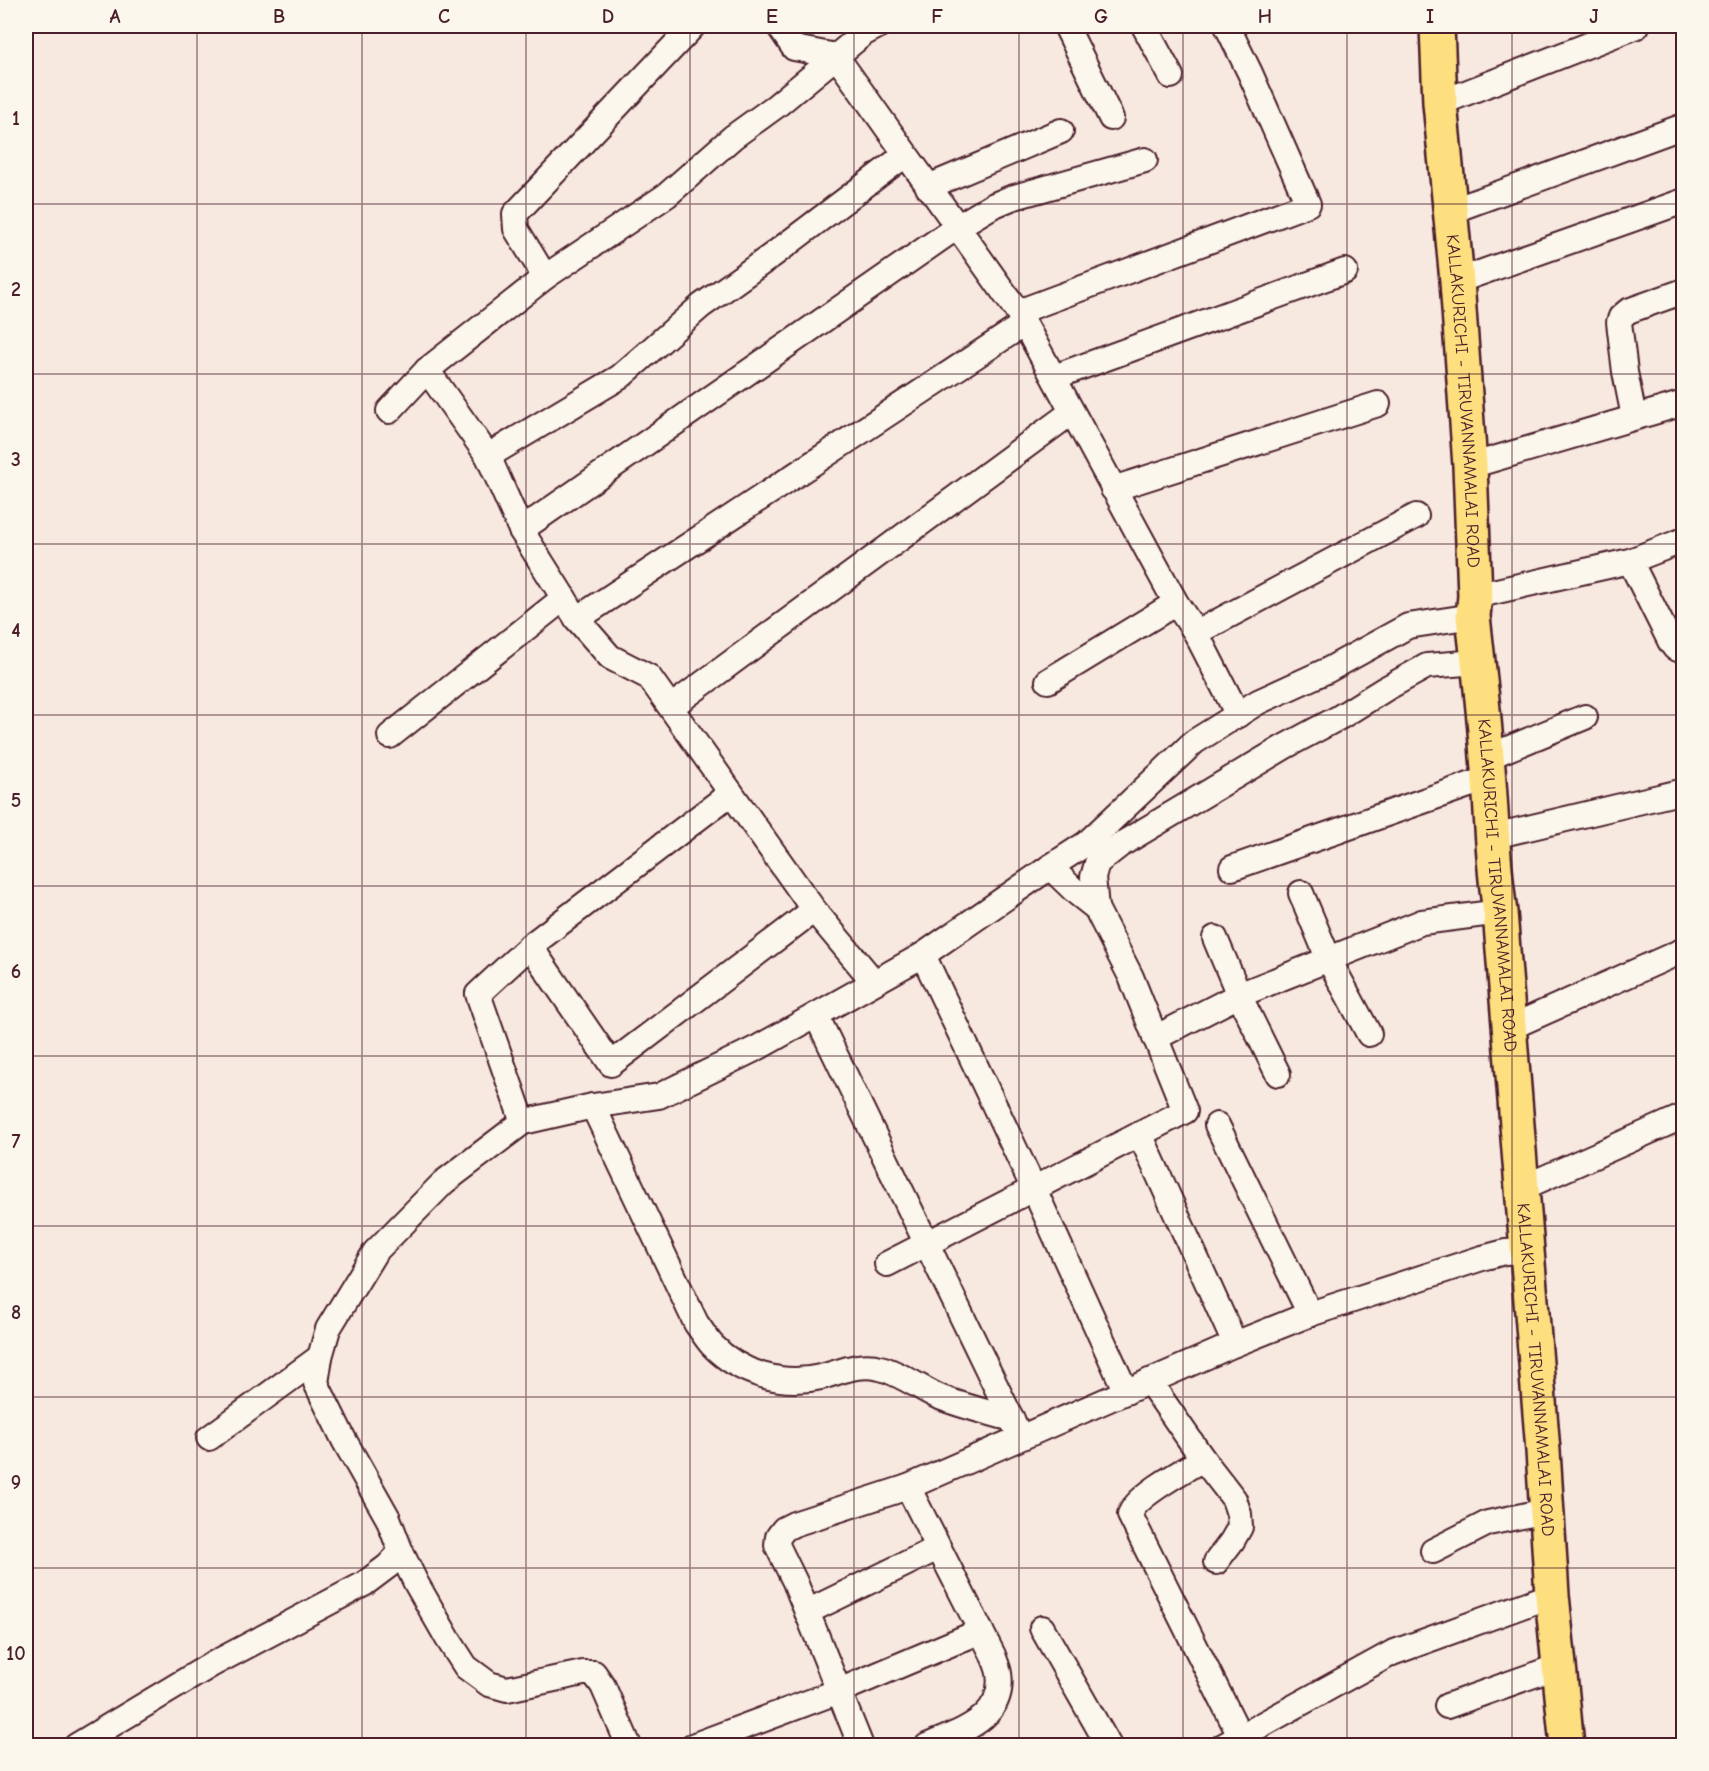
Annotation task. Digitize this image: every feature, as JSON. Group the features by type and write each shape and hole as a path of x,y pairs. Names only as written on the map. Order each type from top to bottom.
{"highway":[{"name":"KALLAKURICHI - TIRUVANNAMALAI ROAD","path":"1437,26 1440,103 1457,281 1470,466 1474,606 1494,836 1494,876 1500,912 1543,1451 1552,1595 1567,1746"}],"street":[{"path":"545,278 516,229 515,214 693,26"},
{"path":"779,26 794,48 836,56 1021,318 1176,603 1196,633 1238,715"},
{"path":"389,411 427,370 545,278 667,195 733,137 776,106 863,34 878,26"},
{"path":"1066,26 1111,118"},
{"path":"1144,26 1171,76"},
{"path":"390,735 571,609 1021,318 1308,204 1227,26"},
{"path":"1440,103 1637,26"},
{"path":"1451,212 1683,126"},
{"path":"928,187 1061,131"},
{"path":"488,456 620,377 701,306 905,155"},
{"path":"521,530 957,227 992,206 1011,198 1145,160"},
{"path":"1457,281 1683,201"},
{"path":"1054,377 1344,271"},
{"path":"1635,417 1625,372 1619,322 1621,316 1628,311 1683,291"},
{"path":"427,370 488,456 521,530 571,609 610,657 649,677 814,910 874,982"},
{"path":"1470,466 1683,403"},
{"path":"1113,489 1378,404"},
{"path":"671,707 1072,412"},
{"path":"1196,633 1416,516"},
{"path":"629,1746 603,1686 594,1673 583,1673 507,1689 489,1684 466,1666 421,1592 401,1552 388,1518 344,1440 316,1383 328,1329 375,1252 444,1182 523,1122 593,1106 659,1096 759,1047 923,955 1087,843 1194,742 1258,702 1328,670 1408,626 1630,561 1683,540"},
{"path":"1630,561 1670,641 1675,648 1683,651"},
{"path":"1048,681 1176,603"},
{"path":"887,1264 1185,1111 1131,977 1096,908 1093,877 1097,863 1120,845 1284,747 1427,666 1478,662"},
{"path":"1232,868 1488,768 1585,717"},
{"path":"1494,836 1683,791"},
{"path":"523,1122 478,994 530,946 730,793"},
{"path":"1050,867 1096,908"},
{"path":"1300,893 1329,960 1369,1034"},
{"path":"530,946 610,1064 814,910"},
{"path":"1155,1038 1239,996 1422,922 1500,912"},
{"path":"1215,938 1239,996 1278,1074"},
{"path":"1509,1028 1683,950"},
{"path":"923,955 1034,1189 1126,1392"},
{"path":"816,1015 1017,1429"},
{"path":"593,1106 696,1323 712,1345 731,1362 748,1371 779,1379 800,1380 862,1366 879,1367 939,1396 1017,1429"},
{"path":"1522,1188 1683,1116"},
{"path":"1218,1125 1310,1314"},
{"path":"1140,1134 1235,1344"},
{"path":"861,1746 795,1582 777,1545 778,1537 783,1529 908,1487 1017,1429 1126,1392 1310,1314 1482,1257 1505,1252 1527,1251"},
{"path":"209,1438 320,1358"},
{"path":"1149,1381 1234,1500 1239,1514 1240,1527 1216,1562"},
{"path":"1203,1459 1140,1500 1131,1509 1130,1515 1232,1741 1392,1653 1552,1595"},
{"path":"908,1487 993,1655 999,1674 999,1694 993,1708 970,1727 927,1746"},
{"path":"1433,1551 1488,1523 1546,1511"},
{"path":"807,1612 938,1548"},
{"path":"76,1746 211,1665 364,1584 388,1566 401,1552"},
{"path":"1042,1628 1108,1746"},
{"path":"692,1746 839,1691 981,1631"},
{"path":"1448,1706 1559,1666"}]}
